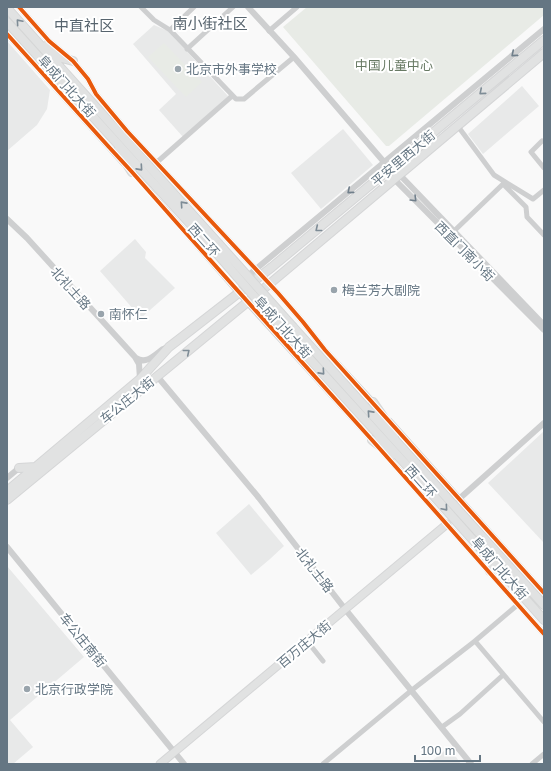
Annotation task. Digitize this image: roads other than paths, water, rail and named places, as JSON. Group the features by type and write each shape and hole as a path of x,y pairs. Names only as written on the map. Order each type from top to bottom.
{"main road":[{"name":"西二环","path":"7,8 215,246 286,333 543,600"},
{"name":"西二环","path":"7,22 104,129 293,327 412,465 479,546 544,620"},
{"path":"32,36 62,58 73,61"},
{"name":"平安里西大街","path":"236,290 390,169 544,40"},
{"name":"平安里西大街","path":"247,302 544,53"},
{"path":"104,129 132,172"},
{"name":"车公庄大街","path":"7,491 140,379 169,347 236,290"},
{"name":"车公庄大街","path":"7,500 247,302"},
{"path":"372,402 412,465"},
{"path":"372,440 412,465"},
{"path":"19,468 36,467"},
{"name":"百万庄大街","path":"160,764 447,524"},
{"path":"479,546 490,571"}],"street":[{"name":"阜成门北大街","path":"19,7 49,41 73,61 88,79 96,94 156,163 303,322 325,350 459,499 543,600"},
{"path":"141,7 154,20 170,30 236,99 244,99 294,57"},
{"path":"170,30 194,7"},
{"path":"188,49 233,7"},
{"name":"西直门南小街","path":"248,7 294,57 396,176 544,325"},
{"path":"269,31 297,7"},
{"path":"258,272 385,162 544,29"},
{"name":"阜成门北大街","path":"7,34 490,571 544,634"},
{"path":"156,163 232,96"},
{"path":"457,125 494,175 533,199 544,190"},
{"path":"542,141 531,152 544,168"},
{"path":"452,233 503,184 526,207 527,217 544,235"},
{"name":"北礼士路","path":"7,219 27,238 135,357 139,364 140,379"},
{"name":"西直门南小街","path":"452,233 544,330"},
{"path":"135,357 140,361 144,361 169,347"},
{"name":"北礼士路","path":"157,376 259,498 345,609 471,764"},
{"path":"459,499 544,423"},
{"path":"7,478 19,468"},
{"name":"车公庄南街","path":"7,547 184,764"},
{"path":"323,764 515,607"},
{"path":"307,641 323,661"},
{"path":"474,641 544,722"},
{"path":"442,727 460,714 503,675"},
{"path":"532,764 544,754"}],"place":[{"name":"北京市外事学校","path":"178,69"},
{"name":"梅兰芳大剧院","path":"334,290"},
{"name":"南怀仁","path":"101,314"},
{"name":"北京行政学院","path":"27,689"}],"district":[{"name":"南小街社区","path":"210,24"},
{"name":"中直社区","path":"84,26"}],"park label":[{"name":"中国儿童中心","path":"394,65"}]}
